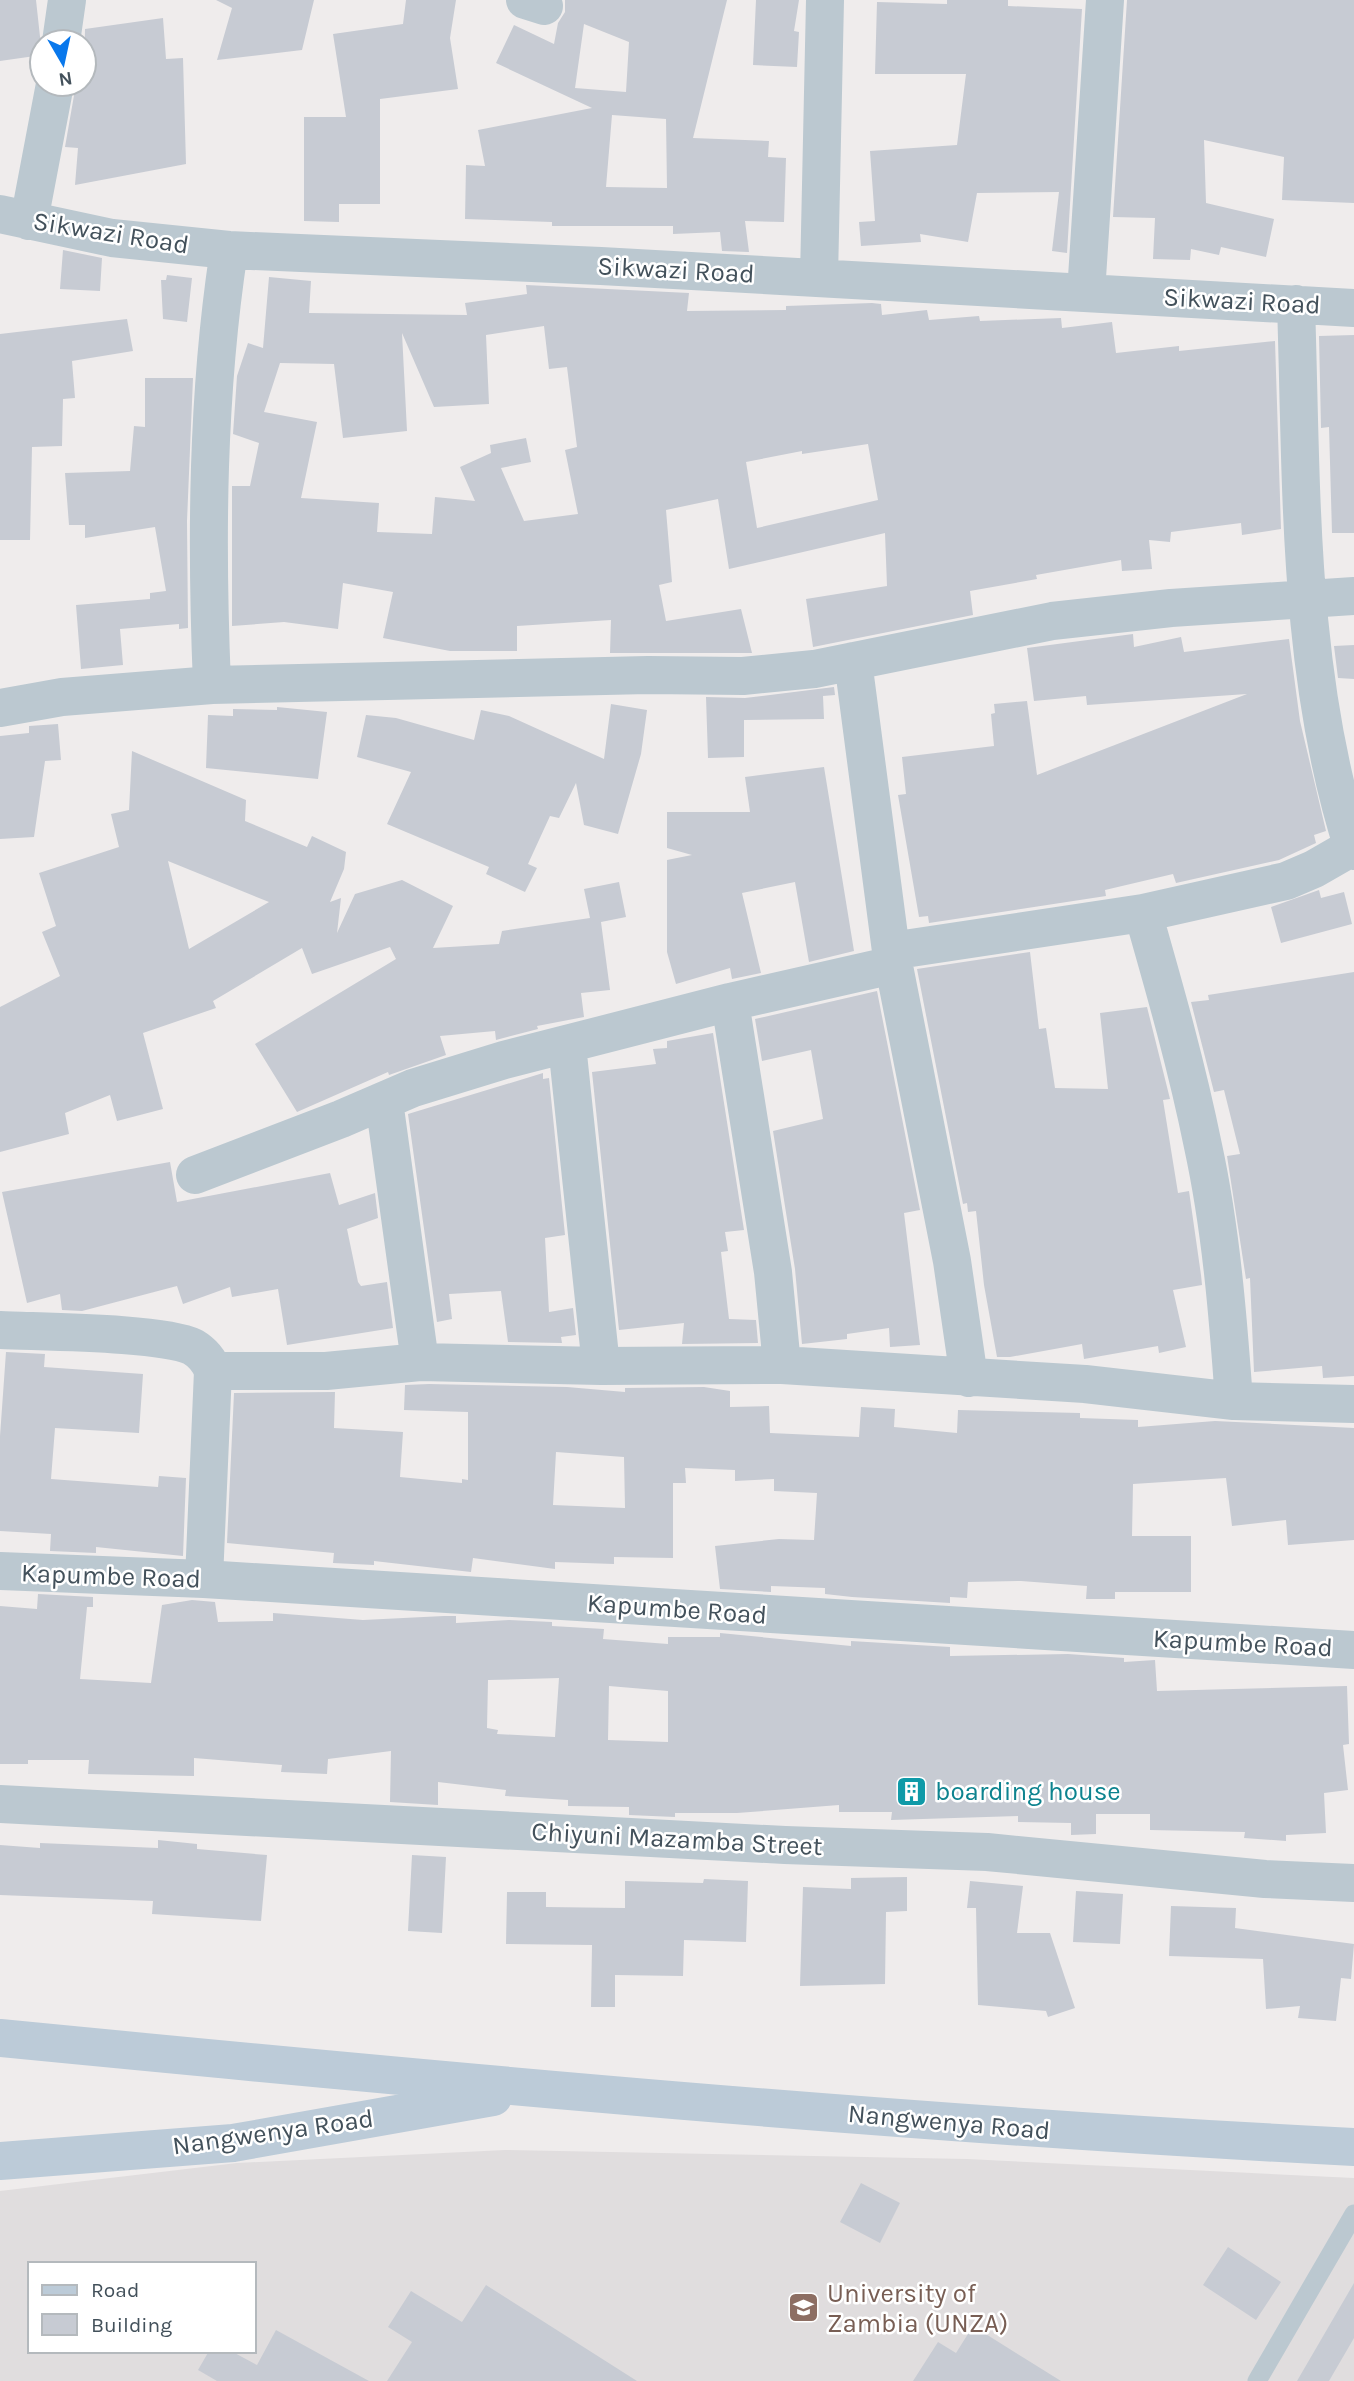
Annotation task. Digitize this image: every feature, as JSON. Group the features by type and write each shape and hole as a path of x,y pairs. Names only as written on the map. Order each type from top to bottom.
{"main road":[{"name":"Nangwenya Road","path":"0,2038 544,2088 1071,2132 1354,2147"},
{"name":"Nangwenya Road","path":"0,2161 233,2143 544,2088"}],"street":[{"path":"63,28 67,0"},
{"path":"819,278 825,0"},
{"path":"1086,293 1105,0"},
{"path":"15,218 51,98"},
{"name":"Sikwazi Road","path":"15,218 112,238 229,250 819,278 1354,308"},
{"path":"212,685 210,416 213,368 229,250"},
{"path":"195,1175 413,1088 892,958 1143,913 1286,881 1354,848 1332,771 1306,599 1296,304"},
{"path":"0,708 62,697 212,685 648,675 743,676 814,669 1052,621 1171,608 1354,596"},
{"path":"853,661 892,958 952,1261 969,1378"},
{"path":"1143,913 1173,1014 1204,1147 1222,1274 1234,1401"},
{"path":"730,1002 773,1272 782,1365"},
{"path":"567,1045 601,1366"},
{"path":"384,1101 420,1362"},
{"path":"0,1331 156,1339 201,1353 209,1361 213,1371 204,1579"},
{"path":"213,1371 326,1371 420,1362 601,1366 782,1365 1085,1384 1234,1401 1354,1404"},
{"name":"Kapumbe Road","path":"0,1571 204,1579 1354,1650"},
{"name":"Chiyuni Mazamba Street","path":"0,1804 785,1846 988,1852 1265,1879 1354,1883"}],"lane":[{"path":"1257,2381 1354,2214"}],"shaded area":[{"name":"University of Zambia (UNZA)","path":"505,2150 967,2159 1354,2178 1354,2381 0,2381 0,2191 237,2163"}],"building":[{"path":"0,0 36,0 39,28 28,28 28,57 0,61"},
{"path":"216,0 314,0 302,50 217,60 232,8"},
{"path":"406,0 456,0 450,38 458,89 380,99 380,204 339,204 339,222 304,221 304,117 346,117 333,34 403,24"},
{"path":"565,0 727,0 693,138 769,141 768,157 786,158 784,222 745,221 749,252 722,251 720,232 673,234 673,226 552,226 552,222 465,219 466,165 485,166 478,130 592,108 496,63 514,25 554,44 558,23 565,12","holes":["584,24 629,42 626,92 575,88","612,115 666,119 667,188 606,187"]},
{"path":"756,0 799,0 794,31 799,32 797,67 753,65"},
{"path":"947,0 1008,0 1008,6 1082,9 1067,253 1052,251 1059,192 977,193 968,242 920,234 921,242 861,246 859,222 875,221 870,151 957,145 966,74 875,74 877,2 947,4"},
{"path":"1127,0 1354,0 1354,203 1282,200 1284,157 1204,140 1206,203 1274,219 1266,257 1221,247 1219,255 1191,249 1190,260 1153,259 1155,218 1113,217"},
{"path":"163,18 166,59 183,58 186,164 75,185 78,148 65,147 74,98 98,98 98,28 92,28"},
{"path":"63,250 102,258 100,291 60,289"},
{"path":"167,275 192,278 187,322 163,319 161,280 166,280"},
{"path":"269,277 311,281 309,313 467,315 465,303 527,294 526,285 689,293 687,311 786,310 786,306 872,303 881,304 882,315 927,310 929,320 979,316 980,321 1061,318 1062,328 1112,322 1116,353 1179,346 1179,351 1275,341 1281,529 1242,535 1241,523 1171,532 1170,542 1149,540 1152,569 1122,571 1121,560 1036,575 1037,579 970,591 973,615 813,647 806,599 887,586 885,533 729,569 718,499 666,510 672,582 659,585 666,621 741,609 752,653 610,653 611,620 517,626 517,651 450,651 383,638 393,592 343,583 338,629 284,622 232,626 232,486 250,486 259,443 233,434 237,376 248,343 263,348","holes":["544,326 549,369 567,367 577,447 565,450 578,514 524,521 501,468 531,462 526,438 490,445 491,453 460,467 475,501 435,497 432,534 377,532 379,503 301,498 317,422 264,412 280,363 334,364 343,438 407,431 402,333 434,407 489,404 486,335","868,444 878,500 757,528 746,462 802,451 802,454"]},
{"path":"127,319 133,351 72,361 75,398 63,399 62,446 32,447 30,540 0,540 0,334"},
{"path":"1354,335 1354,533 1332,533 1329,427 1321,428 1319,336"},
{"path":"145,378 193,378 187,521 188,628 179,629 179,624 120,629 123,665 81,669 76,605 150,599 150,593 166,591 155,527 85,538 85,525 69,525 65,473 130,471 134,426 145,427"},
{"path":"1133,634 1134,647 1181,637 1184,652 1289,639 1300,721 1326,831 1314,835 1316,843 1279,860 1176,883 1173,874 1105,890 1106,896 929,923 928,916 919,917 898,795 906,794 902,757 994,746 991,714 995,713 994,704 1027,701 1037,775 1247,694 1087,705 1086,696 1034,701 1027,648"},
{"path":"1354,645 1354,679 1338,678 1334,646"},
{"path":"834,687 835,695 823,696 824,719 744,720 744,757 708,758 706,697 745,698"},
{"path":"611,704 647,710 641,754 618,834 584,825 576,783 559,818 550,816 528,864 537,868 525,892 486,874 489,867 387,824 411,772 357,757 366,715 396,718 474,740 481,710 509,716 604,759"},
{"path":"277,707 327,712 318,779 206,768 208,715 233,716 233,709 277,710"},
{"path":"58,724 61,760 45,761 34,837 0,839 0,736 29,733 29,726"},
{"path":"132,751 246,800 245,821 307,847 312,836 346,852 344,869 330,902 341,898 337,933 355,894 402,880 453,906 433,948 499,944 502,931 590,918 584,889 619,882 626,917 601,922 610,990 581,993 584,1017 537,1026 538,1029 496,1040 495,1031 440,1036 446,1055 389,1075 388,1072 297,1112 255,1044 396,959 390,947 312,974 302,948 213,1001 216,1008 143,1033 163,1109 117,1121 110,1095 65,1113 69,1134 0,1152 0,1007 60,976 42,932 56,926 39,873 119,847 111,814 129,810","holes":["168,861 269,902 189,949"]},
{"path":"824,767 854,951 809,962 795,882 742,893 761,973 732,979 730,968 676,984 667,952 667,860 692,855 667,848 667,812 750,812 745,777"},
{"path":"1319,890 1321,898 1344,892 1352,924 1281,943 1271,907"},
{"path":"1030,952 1039,1029 1046,1028 1055,1088 1108,1089 1100,1013 1147,1007 1170,1099 1163,1100 1178,1193 1189,1191 1201,1275 1202,1285 1173,1290 1186,1347 1159,1353 1158,1346 1084,1359 1082,1344 997,1357 984,1285 976,1211 968,1212 967,1203 963,1204 917,969"},
{"path":"1354,972 1354,1376 1323,1378 1322,1366 1254,1372 1250,1278 1246,1279 1227,1156 1240,1154 1224,1090 1214,1092 1191,1002 1209,1000 1208,995"},
{"path":"877,991 920,1210 904,1213 920,1345 890,1347 889,1328 847,1334 847,1339 802,1344 795,1269 773,1131 823,1119 811,1050 762,1061 755,1019"},
{"path":"713,1033 744,1230 725,1232 728,1251 721,1252 729,1319 756,1320 758,1343 682,1344 684,1323 619,1330 592,1072 656,1064 653,1049 667,1048 667,1041"},
{"path":"543,1073 543,1079 549,1078 565,1235 545,1238 549,1312 573,1308 576,1335 561,1337 562,1343 508,1342 501,1291 449,1294 452,1319 437,1322 408,1114"},
{"path":"170,1162 177,1202 330,1173 339,1205 375,1193 378,1218 347,1229 361,1286 387,1282 393,1328 287,1345 278,1289 232,1297 230,1287 183,1304 177,1286 82,1311 62,1310 60,1294 27,1303 2,1192"},
{"path":"6,1352 45,1354 44,1367 143,1374 139,1433 55,1428 51,1479 158,1487 159,1476 186,1478 183,1556 96,1547 96,1553 50,1551 51,1534 0,1531 0,1436"},
{"path":"405,1385 567,1387 625,1392 625,1388 704,1387 730,1391 730,1407 769,1406 770,1433 859,1437 861,1407 895,1409 894,1427 957,1433 958,1410 1080,1413 1080,1418 1138,1420 1138,1427 1215,1421 1354,1428 1354,1540 1288,1545 1286,1520 1232,1526 1226,1478 1133,1484 1132,1536 1191,1536 1191,1592 1115,1592 1115,1599 1086,1599 1087,1586 1021,1581 968,1582 967,1598 950,1597 950,1603 825,1594 825,1588 771,1586 771,1592 720,1589 715,1546 779,1539 814,1540 817,1493 774,1491 774,1479 735,1481 735,1470 685,1468 686,1483 673,1483 673,1558 614,1557 614,1564 555,1562 555,1569 473,1558 471,1572 374,1561 374,1565 333,1563 334,1553 227,1543 234,1393 335,1392 334,1428 403,1432 400,1477 462,1483 462,1479 468,1480 468,1412 404,1410","holes":["556,1452 624,1457 625,1508 553,1505"]},
{"path":"38,1594 93,1597 93,1607 87,1607 80,1679 151,1683 162,1605 192,1600 215,1602 218,1622 273,1621 273,1613 363,1620 456,1616 456,1623 509,1620 552,1622 552,1626 604,1629 603,1639 668,1644 668,1637 720,1637 720,1633 851,1646 851,1641 950,1647 950,1656 1068,1654 1124,1658 1124,1662 1155,1660 1157,1691 1347,1686 1349,1744 1343,1745 1348,1790 1324,1793 1326,1833 1286,1835 1286,1841 1244,1838 1245,1832 1150,1830 1150,1814 1096,1814 1096,1834 1071,1835 1071,1823 1018,1822 1018,1816 891,1820 892,1812 839,1812 839,1805 737,1813 675,1813 675,1817 629,1815 629,1807 568,1806 568,1800 505,1796 506,1790 438,1782 438,1805 390,1802 391,1751 328,1759 327,1774 281,1772 282,1765 194,1758 194,1776 88,1774 89,1760 28,1760 28,1764 0,1764 0,1606 37,1609","holes":["559,1678 555,1737 497,1734 498,1730 487,1728 488,1680","609,1686 668,1691 668,1742 608,1740"]},
{"path":"158,1840 197,1844 197,1849 267,1855 261,1921 152,1914 153,1901 0,1895 0,1845 40,1848 40,1843 158,1848"},
{"path":"412,1855 446,1857 442,1933 408,1931"},
{"path":"907,1877 907,1911 886,1912 885,1984 800,1986 803,1887 851,1889 851,1878"},
{"path":"704,1879 748,1881 746,1942 684,1940 683,1976 615,1975 615,2007 591,2007 592,1945 506,1944 507,1892 546,1892 546,1907 625,1908 625,1881 703,1883"},
{"path":"970,1881 1023,1886 1017,1933 1050,1933 1075,2008 1048,2017 1046,2011 978,2005 976,1908 967,1908"},
{"path":"1076,1891 1123,1894 1120,1944 1073,1942"},
{"path":"1171,1906 1236,1908 1235,1928 1354,1944 1351,1979 1341,1978 1336,2021 1298,2018 1300,2006 1266,2009 1263,1959 1169,1956"},
{"path":"861,2183 900,2203 880,2243 840,2222"},
{"path":"1228,2247 1281,2282 1256,2320 1203,2285"},
{"path":"1354,2283 1354,2338 1329,2381 1297,2381"},
{"path":"486,2285 637,2381 387,2381 412,2342 388,2327 411,2291 462,2322"},
{"path":"973,2326 1061,2381 913,2381 938,2342 956,2353"},
{"path":"276,2330 369,2381 217,2381 198,2370 208,2353 235,2353 257,2365"}],"place":[{"name":"boarding house","path":"912,1791"},
{"name":"University of Zambia (UNZA)","path":"804,2308"}]}
